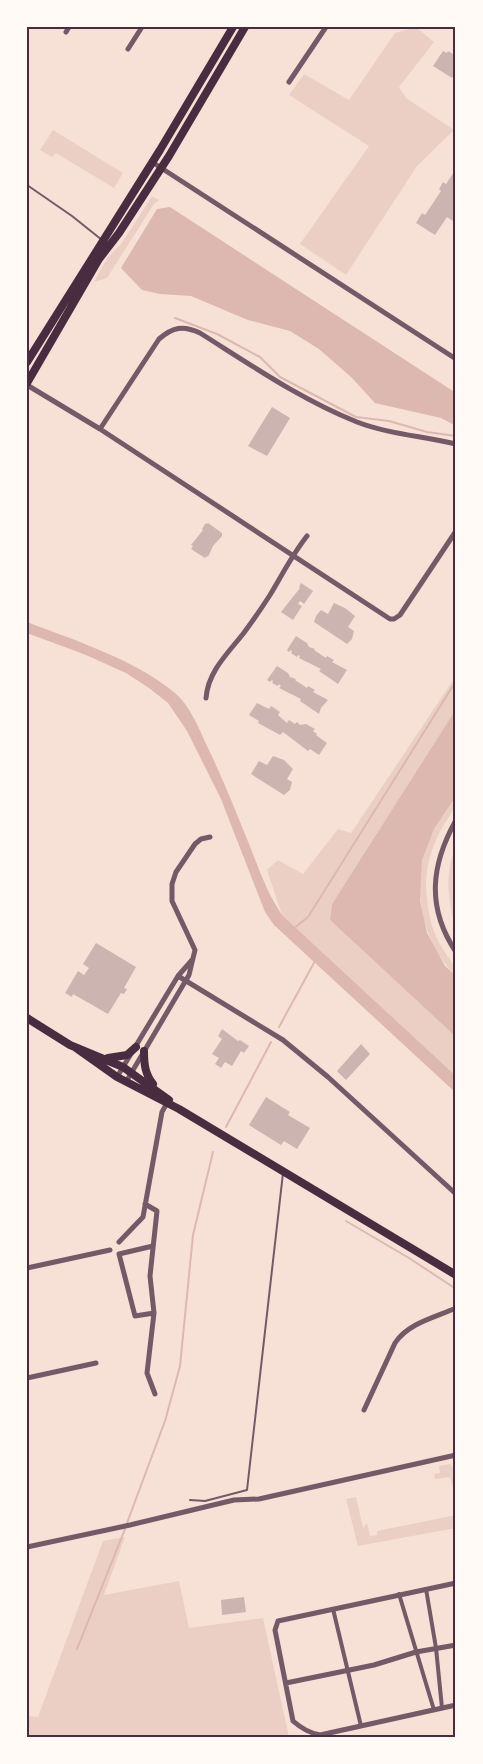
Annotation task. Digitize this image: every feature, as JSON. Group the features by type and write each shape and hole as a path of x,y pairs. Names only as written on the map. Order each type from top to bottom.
{"main road":[{"path":"27,362 233,27"},
{"path":"27,384 99,260 123,228 161,168 245,27"},
{"path":"27,1018 117,1077 179,1108 456,1275"},
{"path":"106,1058 127,1055 136,1047"},
{"path":"76,1048 106,1058 132,1072 179,1108"},
{"path":"144,1051 144,1064 148,1078 158,1090"}],"street":[{"path":"128,49 142,27"},
{"path":"289,82 326,27"},
{"path":"152,162 456,359"},
{"path":"100,429 159,339 168,331 187,327 296,394 358,422 456,444"},
{"path":"27,384 100,429 390,619 400,615 456,531"},
{"path":"206,698 214,670 258,613 291,556 307,536"},
{"path":"456,820 442,846 436,869 435,889 438,915 448,940 456,952"},
{"path":"126,1082 186,981 194,958 193,945 172,901 172,884 176,872 194,845 201,839 210,837"},
{"path":"117,1077 178,976 194,958"},
{"path":"178,976 283,1040 328,1077 456,1194"},
{"path":"119,1242 143,1217 162,1112 167,1103"},
{"path":"145,1204 157,1211 150,1276 154,1313 147,1373 155,1394"},
{"path":"153,1246 119,1254 135,1316 154,1313"},
{"path":"27,1268 110,1251"},
{"path":"364,1410 398,1339 417,1324 456,1308"},
{"path":"27,1378 96,1363"},
{"path":"27,1547 119,1528 234,1500 259,1499 456,1455"},
{"path":"456,1583 278,1621 275,1630 293,1721 301,1728 320,1736 456,1705"},
{"path":"426,1589 436,1648 442,1708"},
{"path":"399,1594 434,1710"},
{"path":"333,1609 361,1726"},
{"path":"286,1683 385,1662 416,1652 456,1645"}],"lane":[{"path":"27,185 102,240"},
{"path":"190,1500 205,1501 247,1490 283,1171"}],"shaded area":[{"path":"416,27 434,42 399,87 406,98 454,130 417,166 346,275 300,244 369,146 289,95 304,74 349,100 395,33"},
{"path":"53,130 123,173 114,188 56,153 52,157 40,150"},
{"path":"152,196 159,200 154,204 107,278 94,282 108,257 121,244"},
{"path":"170,207 456,393 456,426 441,418 375,403 351,377 319,349 290,331 248,320 191,296 142,290 121,268 157,209"},
{"path":"27,622 123,661 159,681 181,699 198,726 264,881 282,915 456,1076 456,1093 274,925 265,912 221,799 187,731 168,703 126,673 27,633"},
{"path":"456,676 456,709 332,904 330,920 456,1037 456,1076 282,915 267,870 278,860 303,874 338,829 351,833"},
{"path":"456,709 456,796 434,829 422,860 420,901 427,933 445,966 456,976 456,1037 330,920 332,904"},
{"path":"456,796 453,809 442,828 428,864 426,886 431,923 456,971 456,976 437,951 430,937 421,907 420,876 427,844"},
{"path":"456,846 456,930 448,888 452,856"},
{"path":"451,1464 456,1474 456,1499 450,1477 435,1479 434,1474 440,1473 439,1466"},
{"path":"356,1497 363,1528 367,1523 370,1536 377,1535 377,1531 456,1515 456,1528 358,1546 346,1499"},
{"path":"125,1537 104,1595 179,1581 189,1628 263,1618 289,1737 27,1737 27,1716 38,1717 103,1541"}],"building":[{"path":"443,51 456,56 456,72 452,78 433,66"},
{"path":"456,169 456,223 447,217 435,235 416,223 422,213 425,215 441,191 439,189 443,182 446,184"},
{"path":"272,407 290,418 267,456 248,446"},
{"path":"208,523 222,533 222,536 205,558 191,549 193,546 191,545"},
{"path":"301,583 313,591 304,604 300,601 298,604 302,606 293,620 281,612 300,588"},
{"path":"334,603 355,616 348,627 354,631 352,639 347,644 314,622 321,610 328,614"},
{"path":"296,636 309,647 326,658 327,656 334,660 332,662 347,670 338,684 319,671 321,669 299,658 298,655 297,657 291,653 291,650 289,652 287,650"},
{"path":"277,666 290,677 307,688 308,686 315,690 313,692 328,700 319,714 300,701 301,699 279,688 281,686 279,684 278,686 272,683 272,680 270,682 267,680"},
{"path":"257,703 269,709 271,706 280,712 278,715 287,723 289,720 295,724 297,722 300,725 306,724 315,729 313,731 316,735 327,743 319,755 310,749 308,751 283,732 280,735 258,723 259,721 249,715"},
{"path":"273,756 284,760 293,769 287,779 292,782 290,790 284,795 251,774 259,761 267,765"},
{"path":"96,943 136,967 124,988 127,989 124,994 121,993 108,1014 73,994 72,997 65,993 78,971 84,975 89,968 83,964"},
{"path":"222,1029 249,1046 244,1053 241,1051 232,1066 225,1062 221,1068 215,1064 219,1058 212,1054 222,1039 218,1036"},
{"path":"361,1044 370,1054 346,1080 337,1071"},
{"path":"266,1097 290,1112 288,1115 310,1128 297,1149 284,1141 281,1145 249,1125"},
{"path":"244,1597 246,1612 222,1615 221,1600"}],"waterway":[{"path":"175,318 217,334 260,357 280,377 356,417 389,421 427,432 456,436"},
{"path":"456,644 454,647 456,652"},
{"path":"293,929 308,917 456,681"},
{"path":"279,1027 315,961"},
{"path":"226,1127 271,1042"},
{"path":"127,1523 165,1421 180,1366 193,1235 213,1152"},
{"path":"346,1221 456,1289"},
{"path":"77,1649 125,1529"}]}
